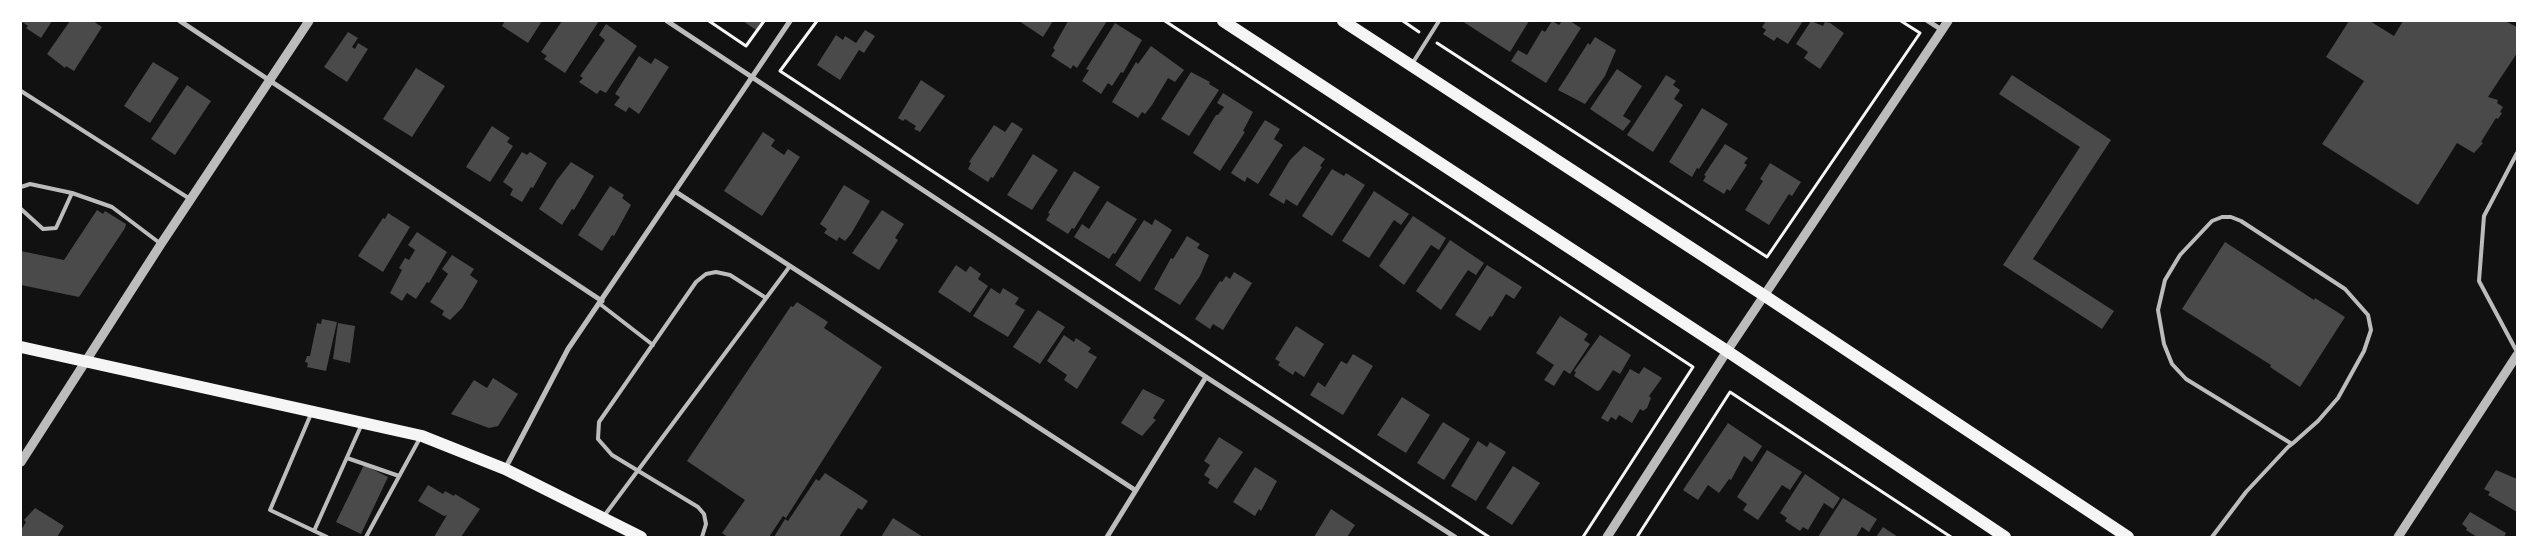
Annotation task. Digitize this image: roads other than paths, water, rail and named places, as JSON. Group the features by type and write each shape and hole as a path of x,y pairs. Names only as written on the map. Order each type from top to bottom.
{"main road":[{"path":"1222,21 1727,351 2005,537"},
{"path":"1343,21 1765,296 2128,537"},
{"path":"21,348 422,436 505,469 641,537"}],"street":[{"path":"180,21 601,302"},
{"path":"21,462 190,199 308,21"},
{"path":"667,21 1206,377 1455,537"},
{"path":"505,469 568,349 790,21"},
{"path":"1928,21 1942,30"},
{"path":"1607,537 1727,351 1948,21"},
{"path":"676,192 1135,490"},
{"path":"2398,537 2517,354"},
{"path":"1107,537 1206,377"}],"lane":[{"path":"1411,65 1439,21"},
{"path":"21,91 190,199"},
{"path":"2517,153 2484,216 2478,281 2517,354"},
{"path":"21,187 30,184 72,193 112,207 161,244"},
{"path":"21,209 44,228 56,228 72,193"},
{"path":"2212,537 2246,492 2292,444 2318,421 2338,398 2364,351 2371,330 2368,315 2345,289 2241,221 2231,216 2222,217 2212,221 2180,255 2165,280 2158,310 2164,344 2172,364 2186,379 2292,444"},
{"path":"603,518 790,266"},
{"path":"702,537 706,524 704,514 698,506 612,455 598,439 599,422 696,282 706,274 716,272 730,275 766,298"},
{"path":"601,302 653,345"},
{"path":"312,412 270,510 327,537"},
{"path":"314,531 362,424"},
{"path":"366,537 422,436"},
{"path":"347,458 399,476"}]}
